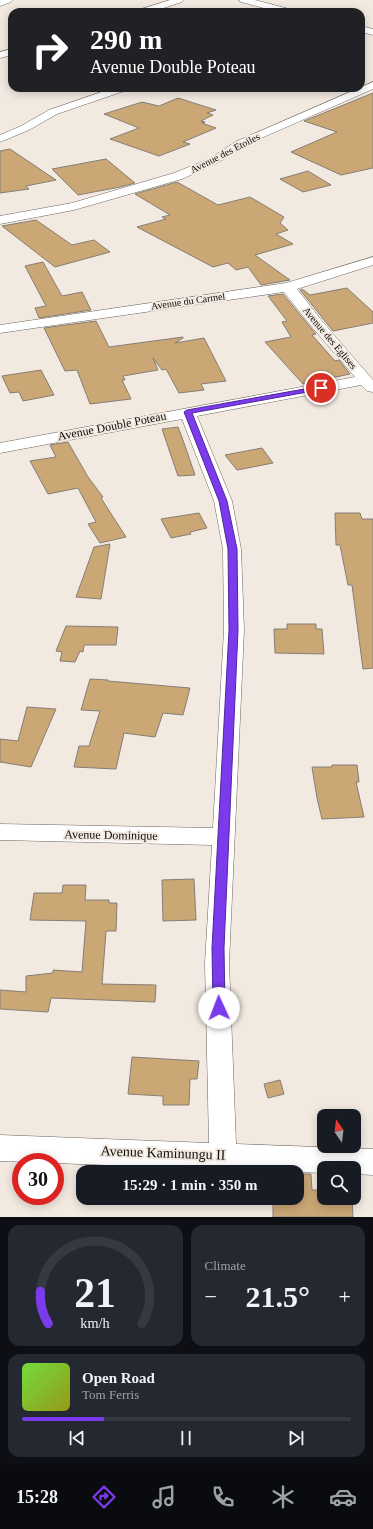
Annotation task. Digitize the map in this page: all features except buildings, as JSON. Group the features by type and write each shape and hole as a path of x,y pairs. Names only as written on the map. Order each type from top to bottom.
{"street":[{"path":"0,3 8,0"},
{"path":"154,8 179,0"},
{"path":"244,0 275,8"},
{"path":"0,139 25,128 53,112 111,92"},
{"name":"Avenue des Etoiles","path":"0,220 74,206 178,176 215,160 239,144 357,92"},
{"name":"Avenue du Carmel","path":"0,329 288,287 373,261"},
{"name":"Avenue des Eglises","path":"288,287 317,324 367,377"},
{"name":"Avenue Double Poteau","path":"0,448 367,377"},
{"path":"187,412 223,501 232,549 234,630 218,963 223,1156"},
{"name":"Avenue Dominique","path":"0,832 223,838"},
{"name":"Avenue Kaminungu II","path":"0,1148 373,1162"}],"route":[{"path":"219,1008 218,948 234,630 232,549 223,501 187,412 321,388"}]}
